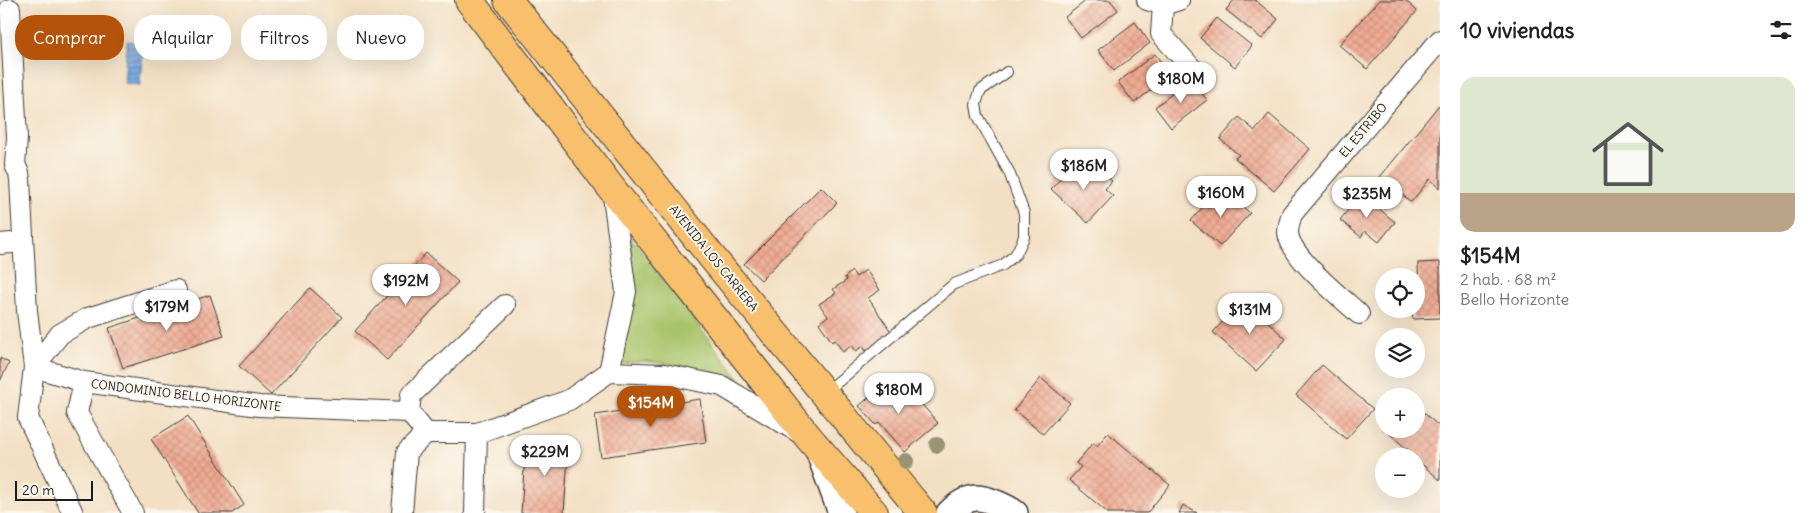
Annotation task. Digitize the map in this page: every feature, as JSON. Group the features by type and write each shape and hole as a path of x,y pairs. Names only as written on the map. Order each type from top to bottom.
{"main road":[{"path":"469,0 612,189 814,443 874,513"},
{"name":"AVENIDA LOS CARRERA","path":"508,0 705,248 923,513"}],"street":[{"path":"1163,2 1161,34 1198,75"},
{"path":"10,9 18,138 8,164 20,180 27,311 34,367 28,418 73,513"},
{"name":"EL ESTRIBO","path":"1359,314 1298,257 1288,235 1289,224 1292,214 1440,40"},
{"path":"609,372 626,292 612,189"},
{"path":"0,244 23,242"},
{"path":"34,367 60,334 88,318 176,290"},
{"path":"426,433 409,412 411,395 505,305"},
{"name":"CONDOMINIO BELLO HORIZONTE","path":"34,367 84,382 259,406 409,412"},
{"path":"402,513 407,452 426,433 478,433 569,400 609,372 664,374 722,386 814,443 841,513"},
{"name":"CONDOMINIO BELLO HORIZONTE","path":"84,382 77,414 133,513"},
{"path":"475,513 478,433"},
{"path":"949,513 960,504 977,498 1007,507 1015,513"}],"lane":[{"path":"824,393 954,284 1003,265 1016,254 1024,237 1024,212 1009,172 978,116 976,104 980,91 1006,72"}],"green space":[{"path":"630,236 740,380 696,368 646,361 620,364 632,275"}],"water":[{"path":"127,41 134,41 134,60 142,60 140,85 124,83"}],"building":[{"path":"1087,0 1110,0 1118,10 1081,38 1065,17"},
{"path":"1234,0 1255,0 1278,19 1262,39 1226,10"},
{"path":"1379,0 1405,0 1417,11 1367,69 1339,45"},
{"path":"1217,18 1252,46 1235,67 1200,38"},
{"path":"1135,22 1150,43 1114,71 1098,50"},
{"path":"1155,54 1171,75 1134,103 1118,82"},
{"path":"1191,79 1207,100 1171,128 1155,107"},
{"path":"1439,105 1440,188 1430,179 1411,202 1380,177"},
{"path":"1269,114 1310,149 1274,191 1235,158 1239,155 1220,139 1239,117 1255,131"},
{"path":"1074,164 1085,174 1094,164 1112,181 1105,189 1113,196 1088,223 1051,189"},
{"path":"821,187 837,203 761,280 744,264"},
{"path":"1224,190 1250,213 1220,246 1191,221 1205,204 1209,207"},
{"path":"1361,194 1395,222 1379,242 1365,231 1361,237 1340,220"},
{"path":"426,253 458,282 387,360 355,331"},
{"path":"1440,262 1440,318 1413,319 1425,318 1425,268 1418,268 1418,263"},
{"path":"866,270 880,290 868,298 892,333 866,351 863,346 856,351 852,345 843,352 835,340 832,342 819,323 828,316 819,304 836,293 833,289 847,280 845,277 852,271 856,277"},
{"path":"310,288 342,317 271,395 239,366"},
{"path":"210,295 224,336 123,368 109,328"},
{"path":"1244,299 1286,339 1256,371 1213,332"},
{"path":"0,358 9,363 0,381"},
{"path":"1322,365 1373,409 1346,439 1296,395"},
{"path":"1041,378 1070,403 1043,434 1014,410"},
{"path":"888,381 903,398 911,392 938,423 905,452 879,422 876,425 859,406"},
{"path":"700,399 706,442 601,457 595,415"},
{"path":"1425,414 1440,427 1440,480 1425,467 1425,448 1405,448 1395,438 1425,438"},
{"path":"188,416 244,505 232,513 198,513 151,439"},
{"path":"1108,433 1170,485 1147,513 1108,513 1069,480 1081,467 1076,463 1093,443 1097,446"},
{"path":"526,440 569,443 564,513 521,513"},
{"path":"1183,505 1197,513 1179,513"}]}
